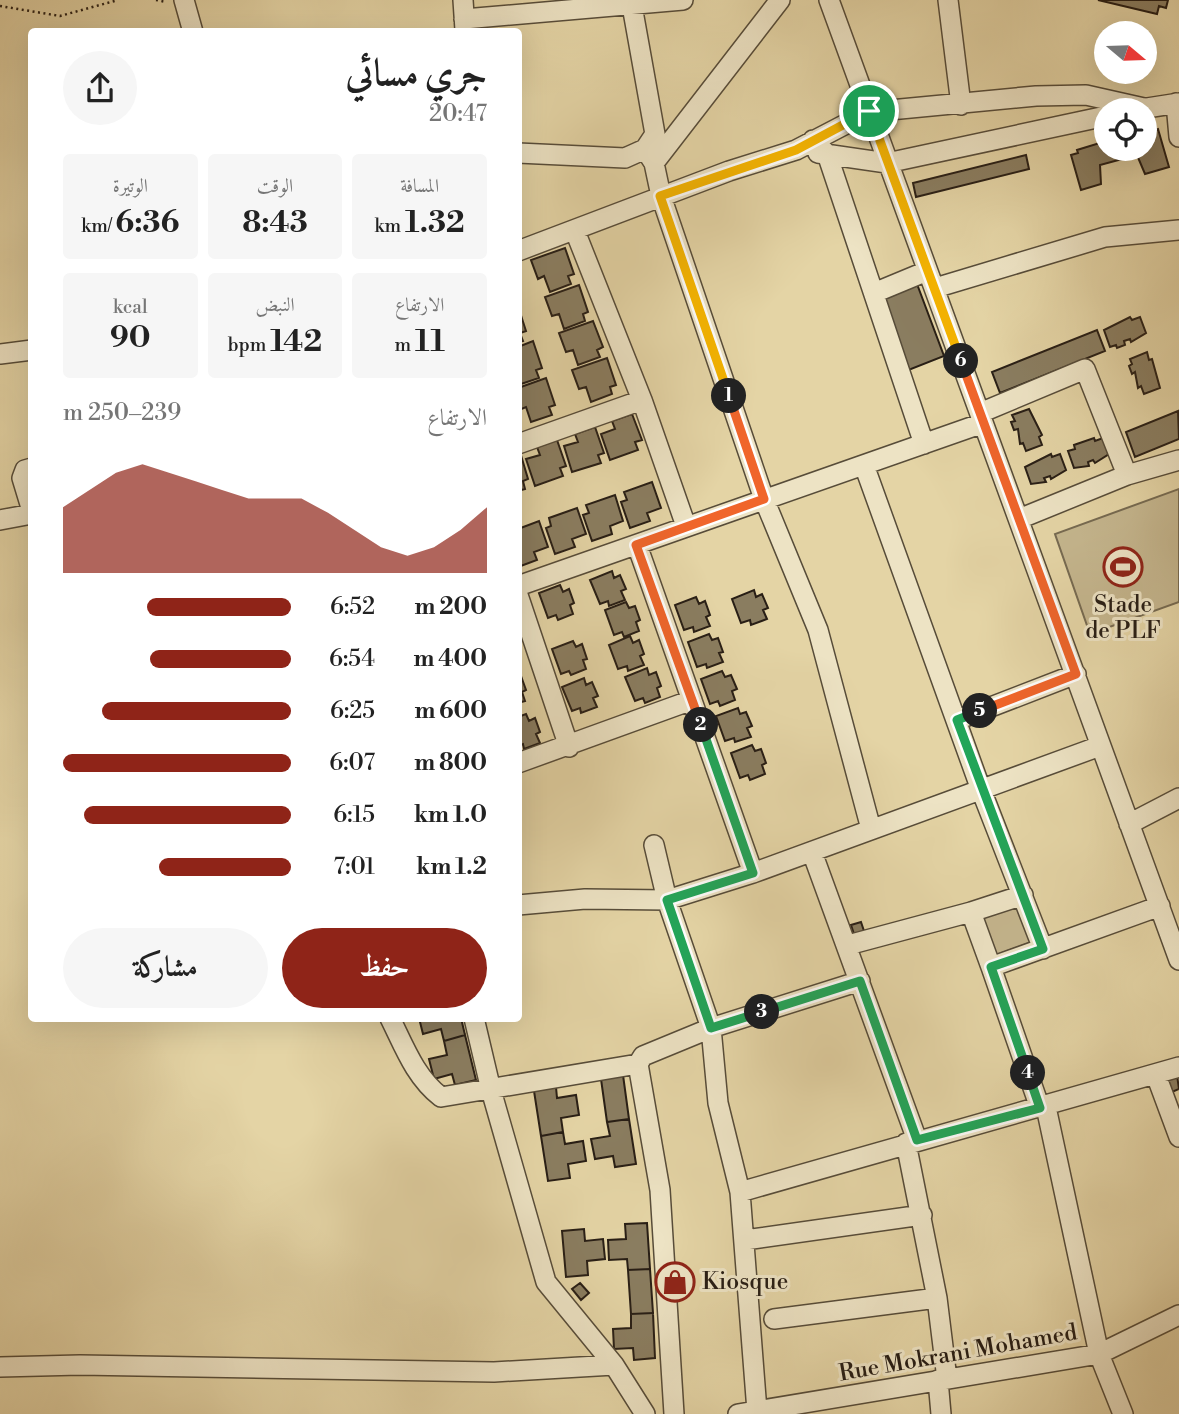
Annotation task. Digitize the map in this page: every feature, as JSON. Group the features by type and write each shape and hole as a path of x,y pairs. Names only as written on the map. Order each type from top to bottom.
{"street":[{"path":"184,0 192,28"},
{"path":"464,17 683,0"},
{"path":"522,153 625,158 650,156 780,0"},
{"path":"829,0 1179,960"},
{"path":"948,0 961,105"},
{"path":"631,3 655,134 650,156 660,196 764,499 818,630 871,829"},
{"path":"522,250 575,232 660,196 812,148 869,111 961,105 1036,96 1086,95 1097,98"},
{"path":"1157,106 1177,103 1179,137"},
{"path":"812,148 887,163 1094,119"},
{"path":"812,148 874,293 924,444"},
{"path":"874,293 1105,237 1179,230"},
{"path":"575,232 642,400 686,526"},
{"path":"0,354 28,350"},
{"path":"522,585 924,444 1085,369 1127,475"},
{"path":"522,443 642,400"},
{"path":"1018,519 1127,475 1179,460"},
{"path":"864,465 1043,949"},
{"path":"28,469 22,478 28,499"},
{"path":"0,520 28,514"},
{"path":"636,545 753,873"},
{"path":"522,607 569,747"},
{"path":"957,720 1076,674"},
{"path":"522,762 569,747 692,700"},
{"path":"522,905 585,899 667,900 753,873 981,787 1100,746"},
{"path":"1129,824 1179,798"},
{"path":"654,845 667,900 711,1028 718,1103 740,1192 745,1240 748,1413"},
{"path":"812,852 848,945 911,1141 937,1298 942,1380 941,1414"},
{"path":"848,945 1023,895"},
{"path":"991,967 1160,906"},
{"path":"971,912 1043,1107 1098,1354 1124,1414"},
{"path":"674,1414 660,1190 638,1064 643,1056 711,1028 860,981"},
{"path":"392,1022 418,1073 427,1087 440,1097 638,1064"},
{"path":"475,1022 491,1090 547,1282 614,1365 645,1414"},
{"path":"740,1192 911,1141 1043,1107 1179,1067"},
{"path":"1156,1075 1179,1137"},
{"path":"745,1240 922,1216"},
{"path":"774,1319 937,1298"},
{"name":"Rue Mokrani Mohamed","path":"748,1413 788,1410 942,1380 1098,1354 1179,1315"},
{"path":"0,1367 80,1365 494,1372 614,1365"}],"path":[{"path":"0,6 60,16 118,0"}],"shaded area":[{"path":"1179,489 1179,602 1090,634 1055,534"},
{"path":"1021,903 1035,941 996,955 982,918"}],"building":[{"path":"1098,0 1168,0 1166,8 1159,6 1157,14"},
{"path":"1158,129 1169,167 1145,174 1140,161 1157,161"},
{"path":"1094,145 1094,161 1115,161 1100,165 1101,184 1081,190 1071,155 1078,153 1077,150"},
{"path":"1026,155 1029,169 916,197 913,183"},
{"path":"565,248 574,274 568,276 571,284 550,292 544,276 538,279 531,260"},
{"path":"917,284 944,356 906,371 878,299"},
{"path":"579,285 588,312 583,314 585,321 564,329 559,314 552,316 545,297"},
{"path":"1130,317 1132,320 1140,317 1146,333 1131,342 1130,339 1124,341 1125,345 1110,347 1104,330"},
{"path":"593,321 603,347 597,350 600,357 578,365 573,350 566,352 559,333"},
{"path":"1097,330 1105,351 1000,393 992,372"},
{"path":"533,341 542,368 536,370 539,378 522,384 522,345"},
{"path":"1147,352 1149,360 1152,359 1160,388 1144,394 1141,386 1138,388 1135,372 1132,374 1129,366 1132,364 1130,359"},
{"path":"607,358 616,385 610,387 612,394 591,402 586,387 579,389 572,370"},
{"path":"546,378 555,405 549,407 552,415 531,422 526,407 522,409 522,387"},
{"path":"1029,409 1042,435 1039,437 1042,445 1026,451 1023,443 1020,444 1018,429 1014,430 1011,422 1015,421 1012,415"},
{"path":"1178,411 1179,439 1135,457 1126,432"},
{"path":"632,414 642,440 635,442 638,450 610,460 601,434 615,429 612,421"},
{"path":"595,427 604,453 598,455 601,463 572,472 564,446 578,442 575,434"},
{"path":"1094,438 1095,441 1103,438 1109,454 1095,463 1093,460 1088,462 1089,466 1074,468 1068,451 1075,449 1074,445"},
{"path":"557,440 566,466 560,468 563,476 535,486 526,459 540,455 537,447"},
{"path":"1051,454 1052,457 1060,454 1066,470 1051,479 1050,476 1044,478 1046,482 1031,484 1025,467"},
{"path":"522,459 528,479 523,481 525,489 522,490"},
{"path":"652,482 661,508 647,513 650,521 630,528 621,502 627,500 624,492"},
{"path":"615,495 623,521 610,526 612,534 592,541 583,515 589,513 586,505"},
{"path":"577,508 586,534 572,539 575,547 555,554 546,528 551,526 549,518"},
{"path":"539,521 548,547 534,552 537,560 522,566 522,527"},
{"path":"612,571 614,578 620,575 626,589 621,591 625,600 609,606 608,601 600,604 590,580"},
{"path":"560,585 563,592 569,589 574,603 570,605 573,614 558,620 556,615 548,618 539,593"},
{"path":"754,590 756,597 762,594 768,608 763,610 767,619 751,625 750,620 741,623 732,599"},
{"path":"696,597 699,604 705,601 710,615 706,617 710,626 694,632 693,627 684,630 675,605"},
{"path":"626,602 629,608 635,606 640,620 636,622 639,631 624,637 622,632 614,635 605,610"},
{"path":"709,634 712,640 718,638 723,662 707,668 706,664 697,667 688,642"},
{"path":"630,636 633,643 639,640 644,654 640,656 644,665 628,671 627,666 618,669 609,645"},
{"path":"573,641 576,647 582,644 587,659 583,660 586,669 571,675 569,671 561,674 552,649"},
{"path":"647,668 649,675 656,672 661,686 657,688 660,697 645,703 643,698 635,701 625,677"},
{"path":"722,671 725,677 731,675 737,689 732,691 735,700 720,706 718,701 710,704 701,679"},
{"path":"584,678 586,685 592,682 598,696 593,698 597,707 581,713 580,708 572,711 562,687"},
{"path":"738,708 740,714 746,712 752,726 747,728 751,737 735,742 734,738 725,741 716,716"},
{"path":"526,714 529,721 535,718 540,732 536,734 540,743 524,749 522,744 522,716"},
{"path":"752,745 755,751 761,749 766,763 762,765 765,774 750,780 748,775 740,778 731,753"},
{"path":"861,922 865,934 855,937 851,925"},
{"path":"420,1022 462,1022 465,1035 444,1041 441,1029 423,1034"},
{"path":"465,1035 476,1080 455,1085 452,1074 434,1079 429,1059 447,1055 444,1041"},
{"path":"623,1075 629,1119 607,1122 601,1079"},
{"path":"1177,1075 1179,1089 1172,1092 1167,1079"},
{"path":"556,1087 557,1098 576,1095 579,1115 561,1118 563,1132 541,1136 534,1091"},
{"path":"629,1119 636,1164 615,1167 613,1156 595,1159 591,1139 610,1136 607,1122"},
{"path":"563,1132 565,1144 583,1141 586,1161 568,1164 570,1178 548,1181 541,1136"},
{"path":"647,1223 650,1269 628,1270 627,1259 609,1260 608,1240 626,1239 625,1224"},
{"path":"584,1229 585,1241 603,1239 605,1259 587,1261 588,1275 566,1277 562,1231"},
{"path":"650,1269 653,1313 631,1314 628,1270"},
{"path":"580,1283 589,1293 581,1300 572,1289"},
{"path":"653,1313 655,1358 634,1360 633,1348 614,1349 613,1329 631,1328 631,1314"}],"place":[{"name":"Stade de PLF","path":"1123,567"},
{"name":"Kiosque","path":"675,1282"}],"route":[{"path":"869,111 1076,674 957,720 1043,949 991,967 1040,1108 917,1140 860,981 711,1028 667,900 753,873 636,545 764,499 660,196 796,150 869,111"}]}
